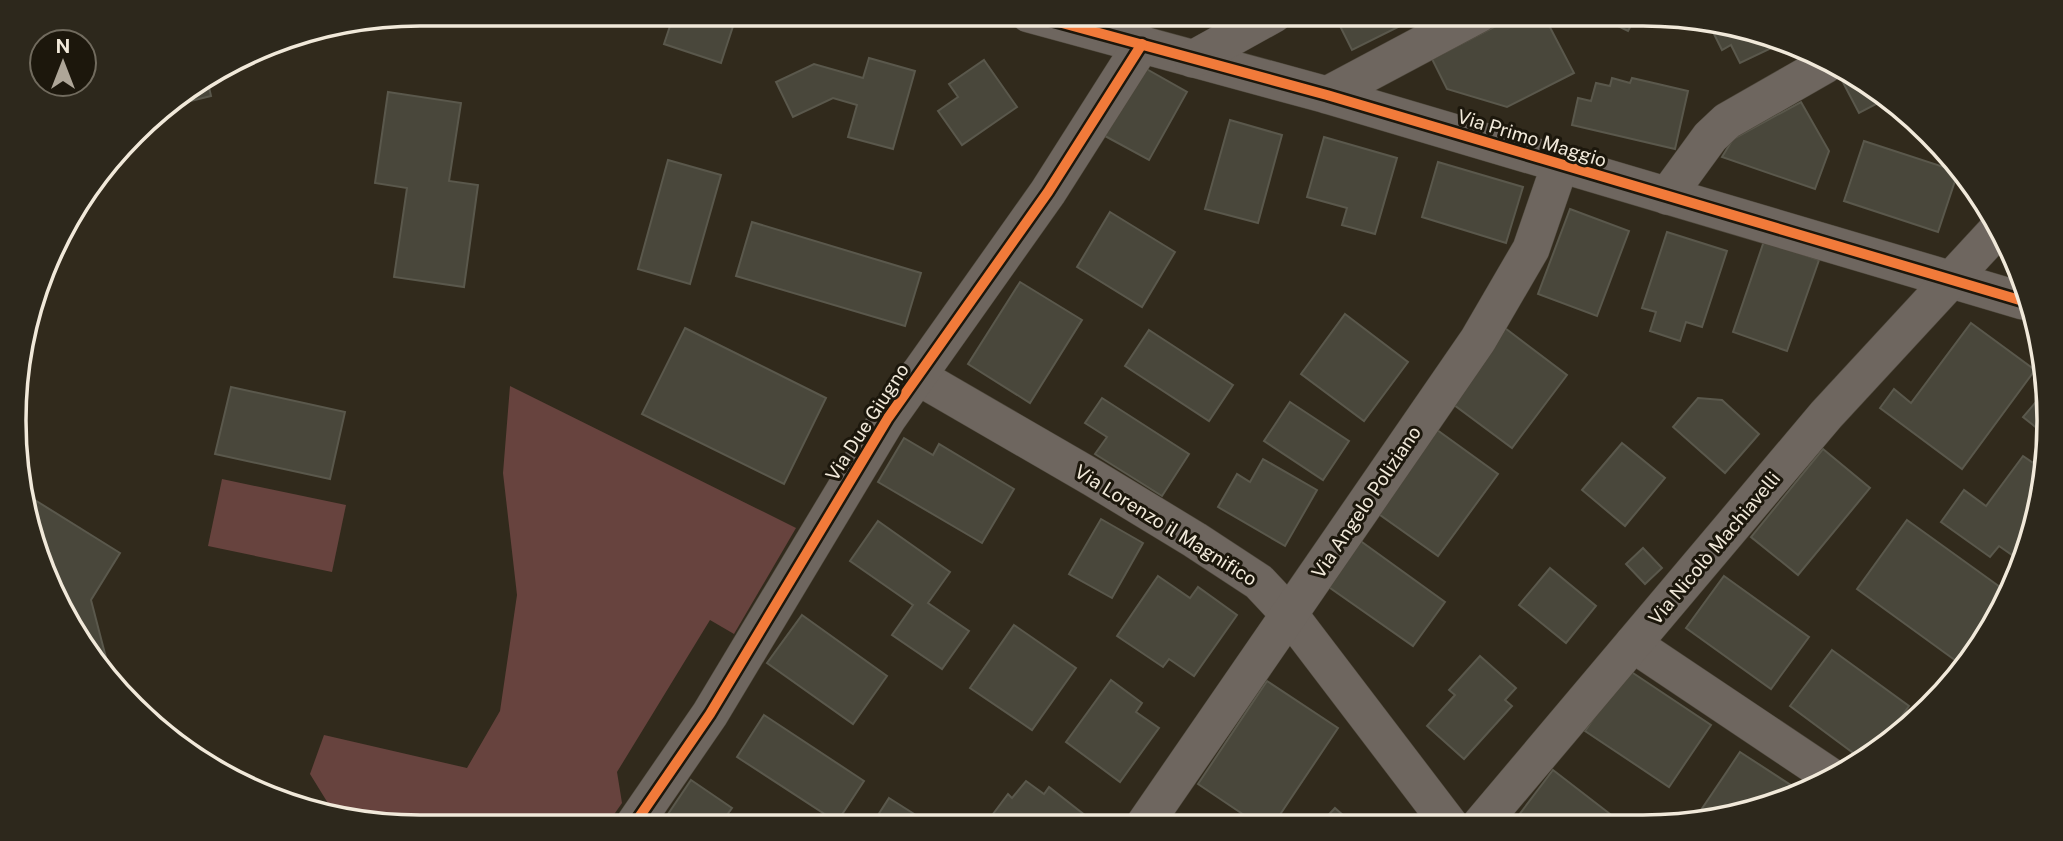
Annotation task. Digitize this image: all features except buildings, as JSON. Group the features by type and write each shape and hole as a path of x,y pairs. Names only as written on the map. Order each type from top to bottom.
{"street":[{"name":"Via Primo Maggio","path":"1075,26 1327,95 2018,299"},
{"path":"1193,59 1252,26"},
{"path":"1327,95 1456,26"},
{"name":"Via Due Giugno","path":"641,815 710,714 873,441 1048,192 1142,44"},
{"path":"1667,196 1710,137 1727,121 1819,68"},
{"name":"Via Angelo Poliziano","path":"1151,815 1478,340 1535,240 1560,165"},
{"name":"Via Nicolò Machiavelli","path":"1489,815 1826,415 1991,237"},
{"name":"Via Lorenzo il Magnifico","path":"917,376 1093,478 1259,582 1289,614 1442,815"},
{"path":"1633,644 1823,771"}],"shaded area":[{"path":"510,386 796,528 734,634 710,620 617,772 622,803 614,815 395,814 328,803 310,774 324,735 467,768 500,711 517,595 503,473"},
{"path":"222,479 346,505 332,572 208,546"}],"cycle path":[{"path":"1073,26 1327,95 2018,299"},
{"path":"641,815 710,714 888,418 1048,192 1142,44"}]}
